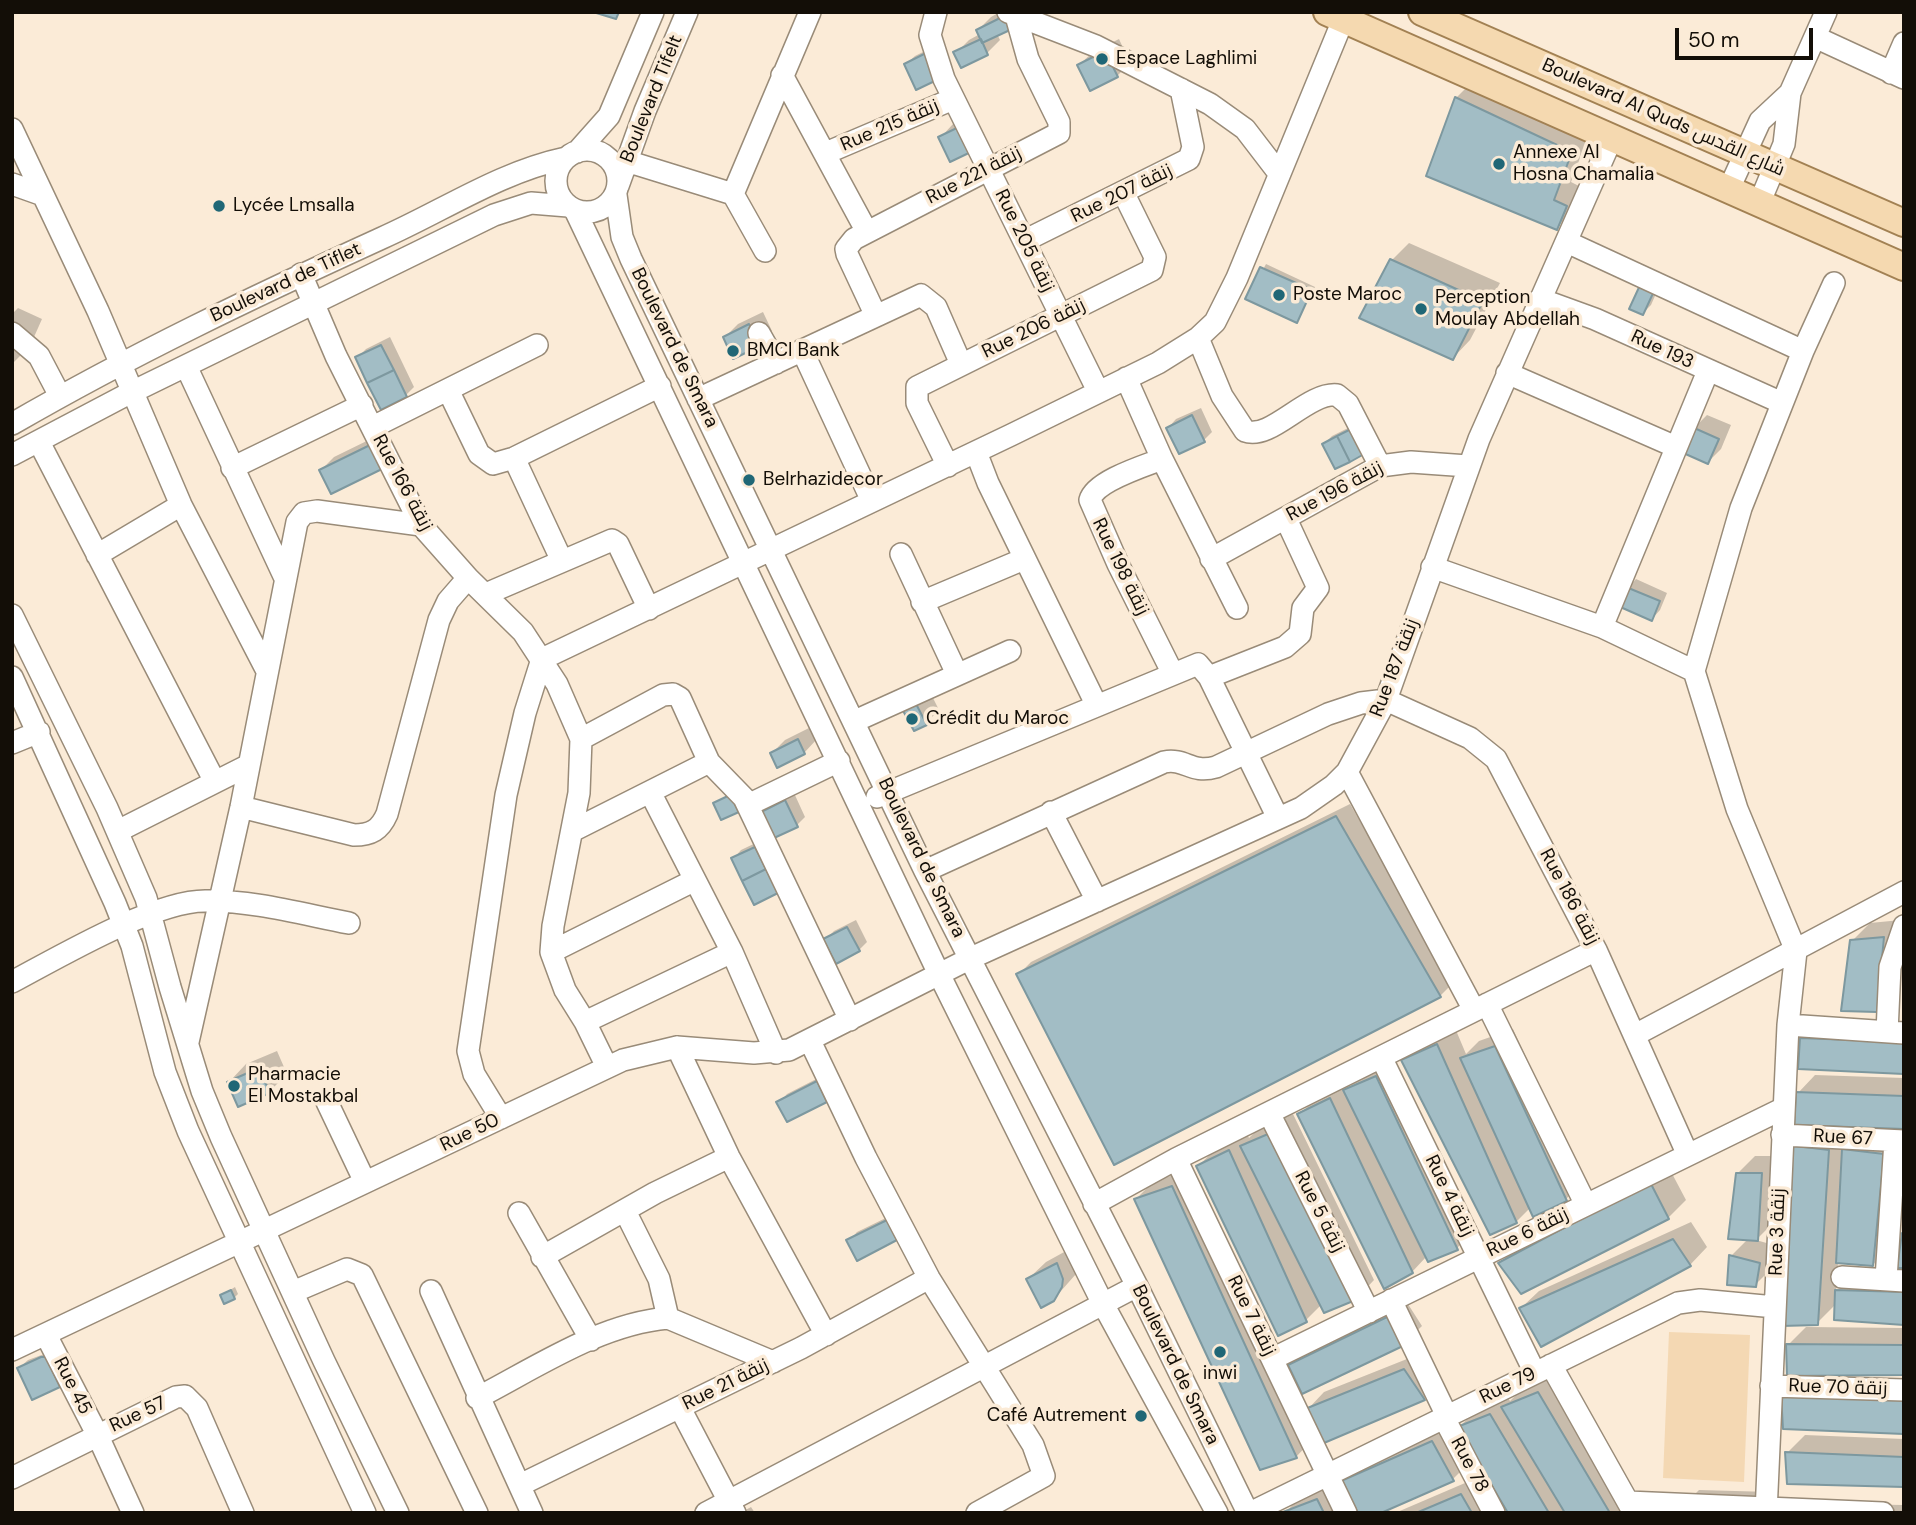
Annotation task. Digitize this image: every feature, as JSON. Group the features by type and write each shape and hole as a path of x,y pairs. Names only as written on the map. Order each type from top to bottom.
{"main road":[{"name":"Boulevard Al Quds شارع القدس","path":"1422,12 1904,223"},
{"name":"Boulevard Al Quds شارع القدس","path":"1335,16 1904,268"}],"street":[{"name":"Boulevard Tifelt","path":"572,155 609,116 653,12"},
{"name":"Boulevard Tifelt","path":"617,190 620,163 687,12"},
{"path":"733,194 810,12"},
{"name":"Rue 205 زنقة","path":"936,12 930,27 931,45 953,99 1026,240 1098,391"},
{"path":"1759,204 1787,133 1790,93 1826,12"},
{"path":"1012,14 1096,46 1181,89 1239,124 1278,172"},
{"name":"Rue 221 زنقة","path":"876,316 846,254 849,245 867,232 989,168 1053,138 1060,128 1028,60 1012,14"},
{"path":"501,1118 474,1074 468,1051 506,794 525,713 542,659 948,466 1126,378 1198,338 1221,312 1278,172 1335,16"},
{"path":"1815,37 1898,75 1904,43"},
{"path":"782,75 867,232"},
{"name":"Rue 207 زنقة","path":"1026,240 1185,162 1192,155 1181,89"},
{"path":"1728,191 1767,112 1790,93"},
{"name":"Rue 215 زنقة","path":"826,153 953,99"},
{"path":"12,129 121,362 181,505 267,671"},
{"name":"Rue 187 زنقة","path":"939,974 1278,818 1321,796 1347,772 1386,700 1468,466 1611,140"},
{"path":"617,190 598,211 571,208 562,199 556,182 560,165 572,155 593,150 620,163 733,194 765,251"},
{"name":"Boulevard de Tiflet","path":"12,424 121,362 301,274 533,166 572,155"},
{"path":"12,184 43,195"},
{"name":"Boulevard de Smara","path":"617,190 622,237 631,259 925,871 1137,1286 1249,1513"},
{"name":"Rue 206 زنقة","path":"948,466 917,404 915,392 922,383 1062,317 1155,267 1155,257 1123,192"},
{"name":"Boulevard de Tiflet","path":"12,455 133,392 514,207 531,203 571,208"},
{"name":"Boulevard de Smara","path":"571,208 745,561 939,974 1103,1304 1217,1513"},
{"path":"1567,242 1803,351"},
{"name":"Rue 166 زنقة","path":"301,274 313,306 421,525 468,578 523,632 567,703 582,739"},
{"path":"1796,951 1737,809 1694,671 1741,508 1803,351 1834,283"},
{"path":"698,399 921,295 936,307 961,364"},
{"name":"Rue 193","path":"1541,299 1595,318 1782,403"},
{"path":"12,333 40,356 60,396"},
{"path":"759,333 776,363"},
{"path":"1198,338 1222,396 1244,431 1257,433 1323,396 1337,395 1348,404 1380,466"},
{"path":"373,427 537,345"},
{"path":"802,350 872,501"},
{"path":"186,366 284,576"},
{"path":"1602,627 1708,371"},
{"path":"1507,373 1676,447"},
{"path":"1126,378 1162,459 1237,608"},
{"path":"448,390 483,460 497,464 660,386"},
{"path":"232,468 362,405"},
{"path":"39,442 214,780"},
{"path":"976,452 1024,559 1096,704"},
{"path":"514,458 562,561"},
{"name":"Rue 198 زنقة","path":"1162,459 1105,484 1092,493 1090,500 1172,672"},
{"name":"Rue 196 زنقة","path":"1211,559 1380,466 1411,461 1468,466"},
{"path":"97,555 181,505"},
{"path":"187,1044 241,807 284,576 297,522 304,513 325,511 421,525"},
{"path":"1206,672 1293,642 1302,628 1303,607 1317,593 1316,580 1286,519"},
{"path":"486,594 606,541 615,541 649,609"},
{"path":"901,554 957,674"},
{"path":"922,603 1024,559"},
{"path":"1432,567 1602,627 1694,671"},
{"path":"241,807 354,835 369,834 378,829 391,804 439,620 448,601 468,578"},
{"path":"12,615 117,831 152,915 202,1091 264,1231 398,1513"},
{"path":"855,721 1010,651"},
{"path":"12,668 36,661"},
{"path":"859,805 1195,664 1206,672 1278,818"},
{"path":"12,677 90,842 124,926 169,1082 238,1243 365,1513"},
{"path":"607,1068 585,1021 565,990 551,952 552,926 580,784 582,739 663,695 673,694 683,703 709,762 739,790 748,805 850,1020"},
{"path":"925,871 1164,762 1177,761 1202,771 1216,767 1328,714 1361,703 1386,700"},
{"name":"Rue 186 زنقة","path":"1386,700 1470,738 1496,759 1596,950 1687,1153"},
{"path":"12,743 39,732"},
{"path":"748,805 839,761"},
{"path":"572,831 709,762"},
{"path":"117,831 214,780 249,765"},
{"path":"1347,772 1481,1007 1586,1205"},
{"path":"650,794 732,953 776,1053"},
{"path":"1051,813 1097,901"},
{"path":"551,952 695,880"},
{"path":"1635,1035 1904,892"},
{"path":"12,982 124,926 193,902 220,902 349,923"},
{"path":"1787,1025 1895,1032 1890,967 1904,926"},
{"path":"1094,1204 1175,1159 1596,950"},
{"name":"Rue 3 زنقة","path":"1766,1510 1787,1025 1796,951"},
{"path":"585,1021 732,953"},
{"name":"Rue 50","path":"12,1350 639,1055 677,1047 776,1053 810,1041 939,974"},
{"path":"810,1041 866,1158 929,1278 1033,1445 1044,1476 977,1513"},
{"path":"677,1047 729,1157 827,1335"},
{"name":"Rue 4 زنقة","path":"1381,1057 1479,1257 1543,1369 1631,1507"},
{"path":"327,1102 365,1182"},
{"name":"Rue 6 زنقة","path":"1272,1359 1687,1153 1784,1108"},
{"name":"Rue 5 زنقة","path":"1269,1113 1369,1312"},
{"name":"Rue 67","path":"1782,1135 1899,1141"},
{"path":"1842,1277 1895,1280 1899,1141"},
{"path":"542,1256 687,1176 729,1157"},
{"name":"Rue 7 زنقة","path":"1175,1159 1346,1513"},
{"path":"625,1211 659,1279 668,1318"},
{"path":"519,1213 591,1340"},
{"path":"293,1293 347,1269 362,1275 477,1513"},
{"name":"Rue 21 زنقة","path":"520,1485 827,1335 929,1278"},
{"path":"706,1513 732,1507 984,1367 1137,1286"},
{"path":"431,1291 477,1398 532,1513"},
{"name":"Rue 78","path":"1391,1300 1494,1513"},
{"name":"Rue 79","path":"1249,1513 1678,1303 1700,1300 1775,1307"},
{"path":"477,1398 591,1340 632,1324 668,1318 773,1362"},
{"name":"Rue 45","path":"46,1335 134,1513"},
{"name":"Rue 70 زنقة","path":"1771,1386 1904,1390"},
{"name":"Rue 57","path":"12,1478 176,1397 189,1397 197,1408 243,1513"},
{"path":"680,1408 732,1507"},
{"path":"1631,1507 1883,1513"}],"shaded area":[{"path":"1669,1332 1750,1335 1744,1482 1663,1478"}],"building":[{"path":"593,12 619,12 616,19"},
{"path":"1004,16 1010,30 982,43 976,30"},
{"path":"981,39 988,55 961,68 953,52"},
{"path":"1105,51 1118,77 1090,91 1077,65"},
{"path":"928,52 941,78 916,90 904,64"},
{"name":"Annexe Al Hosna Chamalia","path":"1455,97 1572,152 1554,200 1567,206 1557,230 1426,176"},
{"path":"961,126 973,151 950,162 938,137"},
{"name":"Perception Moulay Abdellah","path":"1390,259 1483,301 1453,360 1359,318"},
{"name":"Poste Maroc","path":"1260,267 1312,290 1297,323 1245,299"},
{"path":"1641,283 1655,289 1643,315 1629,309"},
{"path":"749,324 760,346 733,359 723,337"},
{"path":"381,345 394,370 367,383 355,357"},
{"path":"394,370 407,397 381,410 367,383"},
{"path":"1192,415 1205,442 1179,454 1166,428"},
{"path":"1692,427 1719,439 1708,464 1681,452"},
{"path":"1353,428 1366,453 1350,462 1337,436"},
{"path":"1337,436 1350,462 1335,469 1322,444"},
{"path":"370,445 382,469 331,494 319,470"},
{"path":"1626,587 1660,601 1652,621 1618,606"},
{"path":"914,700 927,725 914,731 901,707"},
{"path":"798,739 805,754 777,768 770,753"},
{"path":"730,795 739,812 721,820 713,803"},
{"path":"785,800 798,827 774,838 761,812"},
{"path":"1336,816 1441,997 1114,1165 1016,974"},
{"path":"755,847 766,869 742,881 731,858"},
{"path":"766,869 778,893 754,905 742,881"},
{"path":"847,927 860,951 836,964 823,939"},
{"path":"1884,937 1877,1012 1841,1011 1850,940"},
{"path":"1800,1038 1904,1042 1904,1074 1798,1069"},
{"path":"1437,1044 1517,1223 1490,1235 1401,1060"},
{"path":"1495,1046 1567,1201 1533,1217 1460,1058"},
{"path":"259,1068 270,1093 238,1107 227,1082"},
{"path":"1376,1076 1458,1250 1428,1262 1343,1090"},
{"path":"817,1081 827,1102 787,1122 776,1102"},
{"path":"1796,1092 1904,1096 1904,1129 1794,1125"},
{"path":"1330,1098 1413,1273 1384,1289 1297,1114"},
{"path":"1275,1131 1358,1299 1324,1313 1240,1146"},
{"path":"1787,1145 1829,1150 1818,1325 1781,1326"},
{"path":"1842,1149 1884,1154 1873,1266 1836,1263"},
{"path":"1229,1150 1307,1322 1278,1336 1196,1166"},
{"path":"1736,1173 1762,1173 1758,1241 1728,1239"},
{"path":"1650,1182 1669,1219 1521,1294 1498,1263"},
{"path":"1172,1186 1297,1458 1260,1470 1134,1199"},
{"path":"887,1220 897,1240 857,1261 846,1240"},
{"path":"1902,1233 1904,1268 1897,1268"},
{"path":"1673,1239 1691,1266 1541,1347 1519,1308"},
{"path":"1729,1255 1760,1263 1756,1287 1727,1285"},
{"path":"1057,1263 1063,1279 1062,1287 1054,1301 1041,1308 1026,1279"},
{"path":"231,1290 235,1299 224,1304 220,1295"},
{"path":"1835,1290 1904,1292 1904,1325 1834,1320"},
{"path":"1387,1317 1405,1345 1302,1394 1288,1365"},
{"path":"1786,1344 1904,1345 1904,1375 1787,1376"},
{"path":"46,1357 60,1387 32,1400 17,1368"},
{"path":"1404,1369 1425,1400 1324,1443 1305,1409"},
{"path":"1538,1392 1610,1513 1565,1513 1501,1407"},
{"path":"1781,1394 1904,1398 1904,1434 1783,1429"},
{"path":"1490,1414 1549,1513 1508,1513 1457,1427"},
{"path":"1432,1441 1454,1481 1381,1513 1358,1513 1341,1481"},
{"path":"1785,1452 1904,1457 1904,1487 1787,1484"},
{"path":"1461,1494 1472,1513 1416,1513"},
{"path":"1317,1499 1324,1513 1283,1512"}],"place":[{"name":"Espace Laghlimi","path":"1102,59"},
{"name":"Annexe Al Hosna Chamalia","path":"1499,164"},
{"name":"Lycée Lmsalla","path":"219,206"},
{"name":"Poste Maroc","path":"1279,295"},
{"name":"Perception Moulay Abdellah","path":"1421,309"},
{"name":"BMCI Bank","path":"733,351"},
{"name":"Belrhazidecor","path":"749,480"},
{"name":"Crédit du Maroc","path":"912,719"},
{"name":"Pharmacie El Mostakbal","path":"234,1086"},
{"name":"inwi","path":"1220,1352"},
{"name":"Café Autrement","path":"1141,1416"}]}
